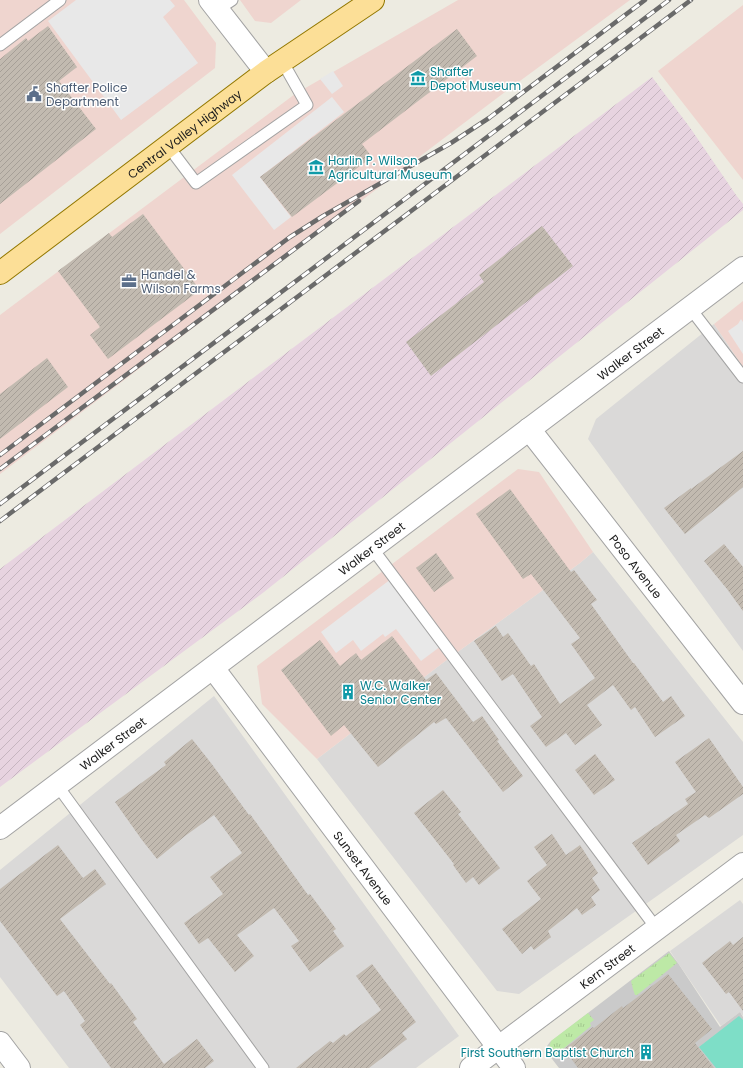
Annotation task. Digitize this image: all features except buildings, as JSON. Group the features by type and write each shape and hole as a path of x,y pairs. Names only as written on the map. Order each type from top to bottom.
{"main road":[{"name":"Central Valley Highway","path":"0,273 274,66 373,0"}],"street":[{"path":"220,3 274,66"},
{"name":"Walker Street","path":"0,828 743,268"},
{"name":"Poso Avenue","path":"529,429 743,703"},
{"name":"Sunset Avenue","path":"213,668 514,1068"},
{"name":"Kern Street","path":"471,1068 743,864"},
{"path":"0,1043 19,1068"}],"lane":[{"path":"0,45 60,0"},
{"path":"168,146 196,183 307,105 274,66"},
{"path":"690,308 743,377"},
{"path":"372,548 657,928"},
{"path":"57,785 263,1068"}],"shaded area":[{"path":"0,0 184,0 216,43 215,68 0,234"},
{"path":"76,0 170,0 175,6 163,17 198,63 121,120 48,21"},
{"path":"240,0 301,0 271,23 255,21"},
{"path":"458,0 630,0 505,92 0,474 0,315 295,94"},
{"path":"743,5 743,180 658,71"},
{"path":"333,71 343,86 332,94 320,79"},
{"path":"652,77 691,129 743,204 743,210 264,592 0,787 0,569"},
{"path":"332,97 344,112 260,177 291,217 274,230 232,175"},
{"path":"743,301 743,367 714,324"},
{"path":"741,319 743,322 743,354 728,331 738,324"},
{"path":"714,324 743,367 743,651 588,439 596,419"},
{"path":"518,469 539,472 593,552 444,662 317,759 262,704 257,666"},
{"path":"593,552 743,742 743,835 519,994 497,991 317,759 444,662"},
{"path":"391,579 441,646 421,661 396,629 385,637 383,634 361,651 353,640 336,653 321,632"},
{"path":"214,696 459,1036 416,1068 69,1068 0,977 0,870"},
{"path":"740,900 743,904 743,1016 740,1012 721,1026 670,951"},
{"path":"669,951 720,1027 740,1012 743,1017 743,1068 559,1068 547,1050 547,1046 550,1042"}],"green space":[{"path":"669,953 677,963 637,995 635,995 631,981"},
{"path":"588,1013 594,1020 590,1023 591,1026 552,1058 548,1050 551,1041"},
{"path":"739,1016 743,1020 743,1068 716,1068 699,1047"}],"railway":[{"path":"0,455 290,237 323,216 451,143 489,118 645,0"},
{"path":"0,504 669,0"},
{"path":"0,521 691,0"},
{"path":"0,469 359,201"}],"place":[{"name":"Shafter Depot Museum","path":"418,78"},
{"name":"Shafter Police Department","path":"34,94"},
{"name":"Harlin P. Wilson Agricultural Museum","path":"316,167"},
{"name":"Handel & Wilson Farms","path":"129,281"},
{"name":"W.C. Walker Senior Center","path":"348,692"},
{"name":"First Southern Baptist Church","path":"646,1052"}]}
